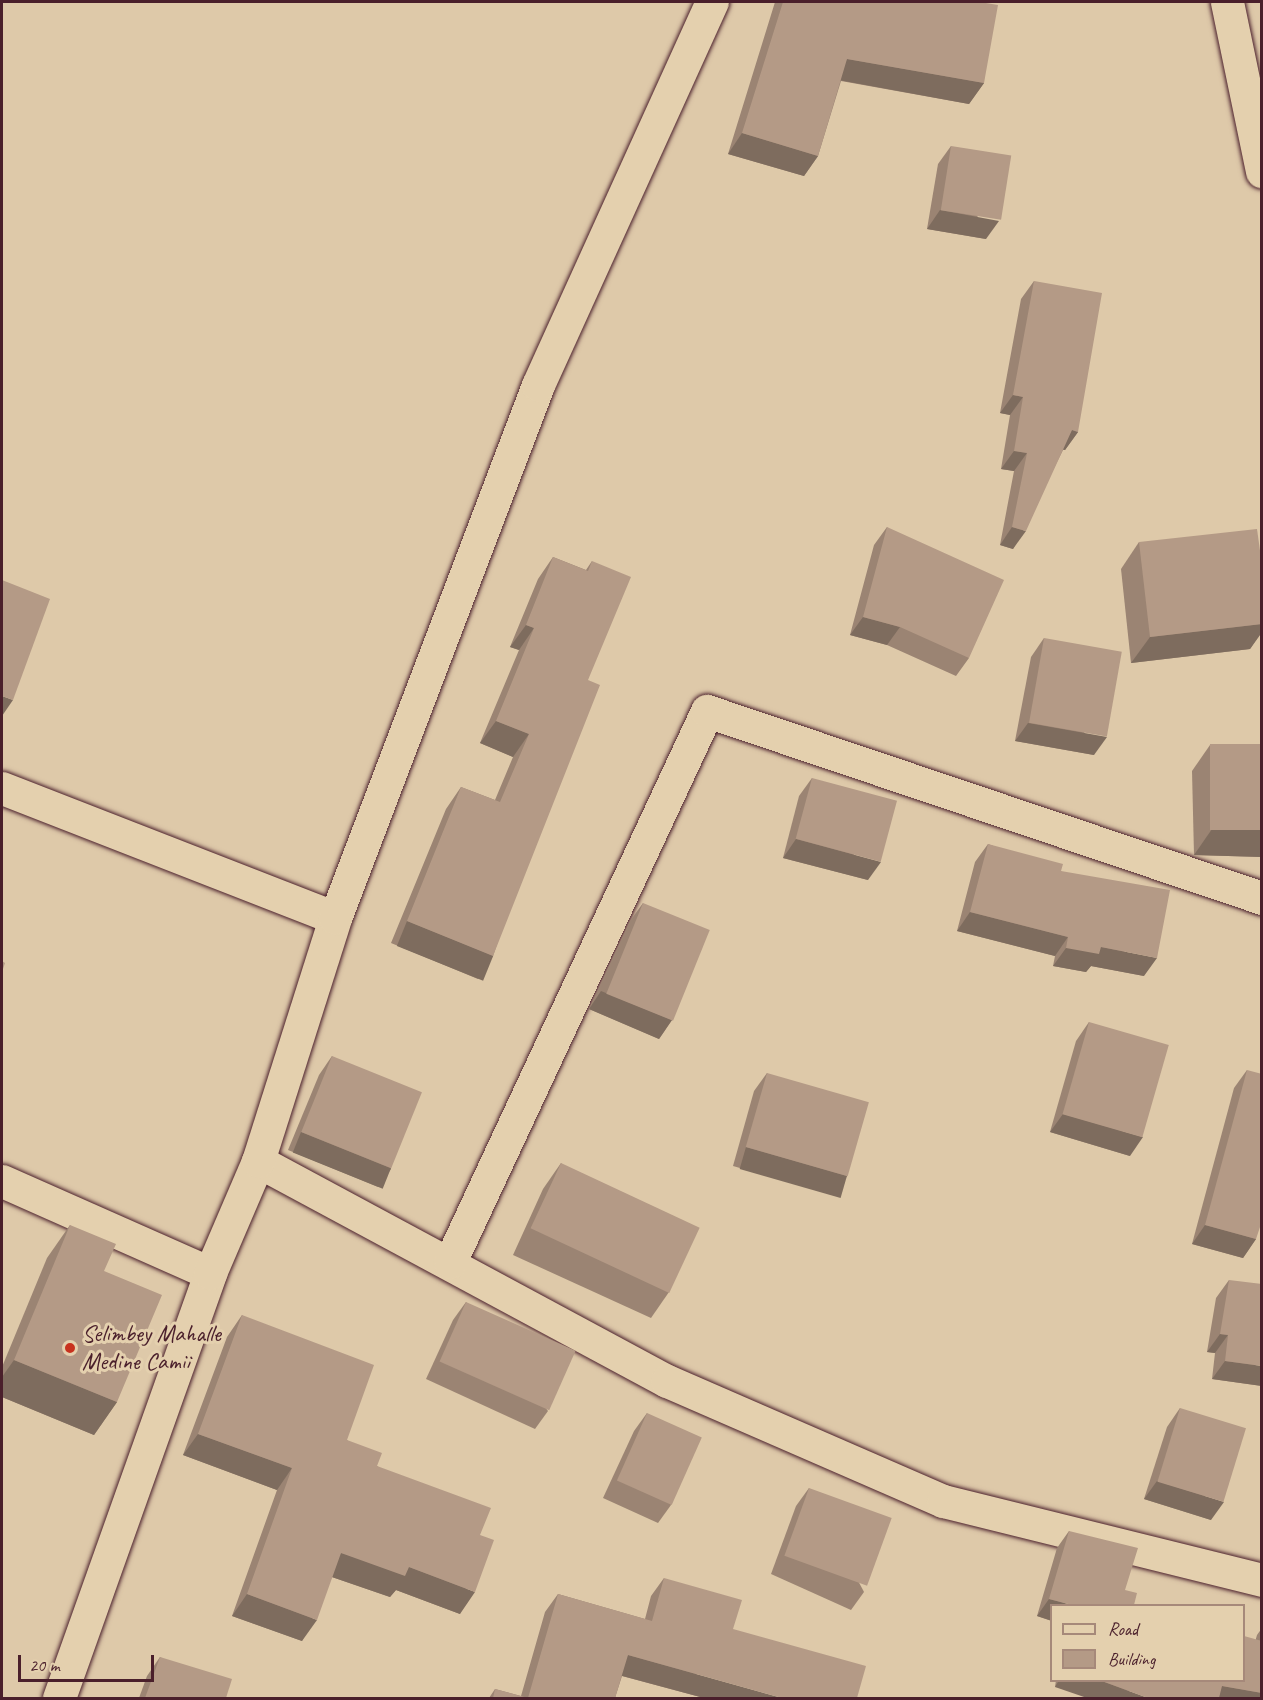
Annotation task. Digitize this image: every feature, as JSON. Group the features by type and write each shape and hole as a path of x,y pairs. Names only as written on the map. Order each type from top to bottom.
{"street":[{"path":"58,1698 210,1273 258,1161 335,918 538,385 712,2"},
{"path":"1227,2 1262,171"},
{"path":"450,1262 707,711 1262,898"},
{"path":"2,788 335,918"},
{"path":"258,1161 450,1262 667,1381 943,1501 1262,1580"},
{"path":"2,1181 210,1273"}],"building":[{"path":"783,2 986,2 998,5 984,83 847,59 818,156 742,133"},
{"path":"951,146 1011,156 1001,220 941,210"},
{"path":"1034,281 1102,293 1078,432 1072,430 1026,531 1012,527 1027,453 1014,451 1023,397 1013,395"},
{"path":"887,527 1004,580 969,658 900,627 863,617"},
{"path":"1257,529 1262,565 1262,624 1150,637 1139,542"},
{"path":"553,557 588,571 592,561 631,577 588,680 600,685 493,956 407,921 461,787 500,802 529,734 496,721 534,628 526,625"},
{"path":"2,580 50,599 13,700 2,696"},
{"path":"1044,638 1122,652 1107,736 1029,723"},
{"path":"1210,744 1262,744 1262,830 1210,830"},
{"path":"812,778 897,801 881,862 796,839"},
{"path":"988,844 1063,864 1061,871 1170,890 1157,958 1101,947 1099,954 1066,948 1068,937 970,912"},
{"path":"643,903 710,930 673,1021 606,994"},
{"path":"1089,1022 1169,1045 1142,1137 1063,1114"},
{"path":"332,1056 422,1092 391,1168 301,1132"},
{"path":"1247,1070 1262,1074 1262,1221 1256,1239 1205,1225"},
{"path":"767,1073 869,1102 848,1176 746,1147"},
{"path":"561,1163 700,1228 669,1293 531,1228"},
{"name":"Selimbey Mahalle Medine Camii","path":"70,1225 116,1244 104,1271 162,1295 117,1402 14,1360"},
{"path":"1229,1280 1262,1284 1262,1366 1225,1361 1228,1335 1220,1334"},
{"path":"466,1302 576,1351 549,1410 440,1361"},
{"path":"242,1315 374,1365 347,1440 382,1453 377,1466 491,1508 480,1535 494,1540 475,1592 409,1567 405,1576 341,1553 317,1620 247,1594 292,1468 198,1434"},
{"path":"1180,1408 1246,1428 1223,1502 1157,1482"},
{"path":"647,1413 702,1437 672,1505 617,1481"},
{"path":"809,1488 892,1518 867,1586 784,1556"},
{"path":"1069,1531 1138,1548 1125,1590 1137,1593 1134,1604 1068,1604 1049,1599"},
{"path":"664,1578 742,1600 733,1629 866,1666 857,1698 782,1698 628,1655 615,1698 528,1698 558,1594 652,1621"},
{"path":"1245,1636 1262,1641 1262,1693 1222,1686 1219,1698 1148,1698 1104,1682 1245,1682"},
{"path":"160,1657 232,1679 226,1698 145,1698"},
{"path":"495,1689 528,1698 493,1698"}],"place":[{"name":"Selimbey Mahalle Medine Camii","path":"70,1348"}]}
